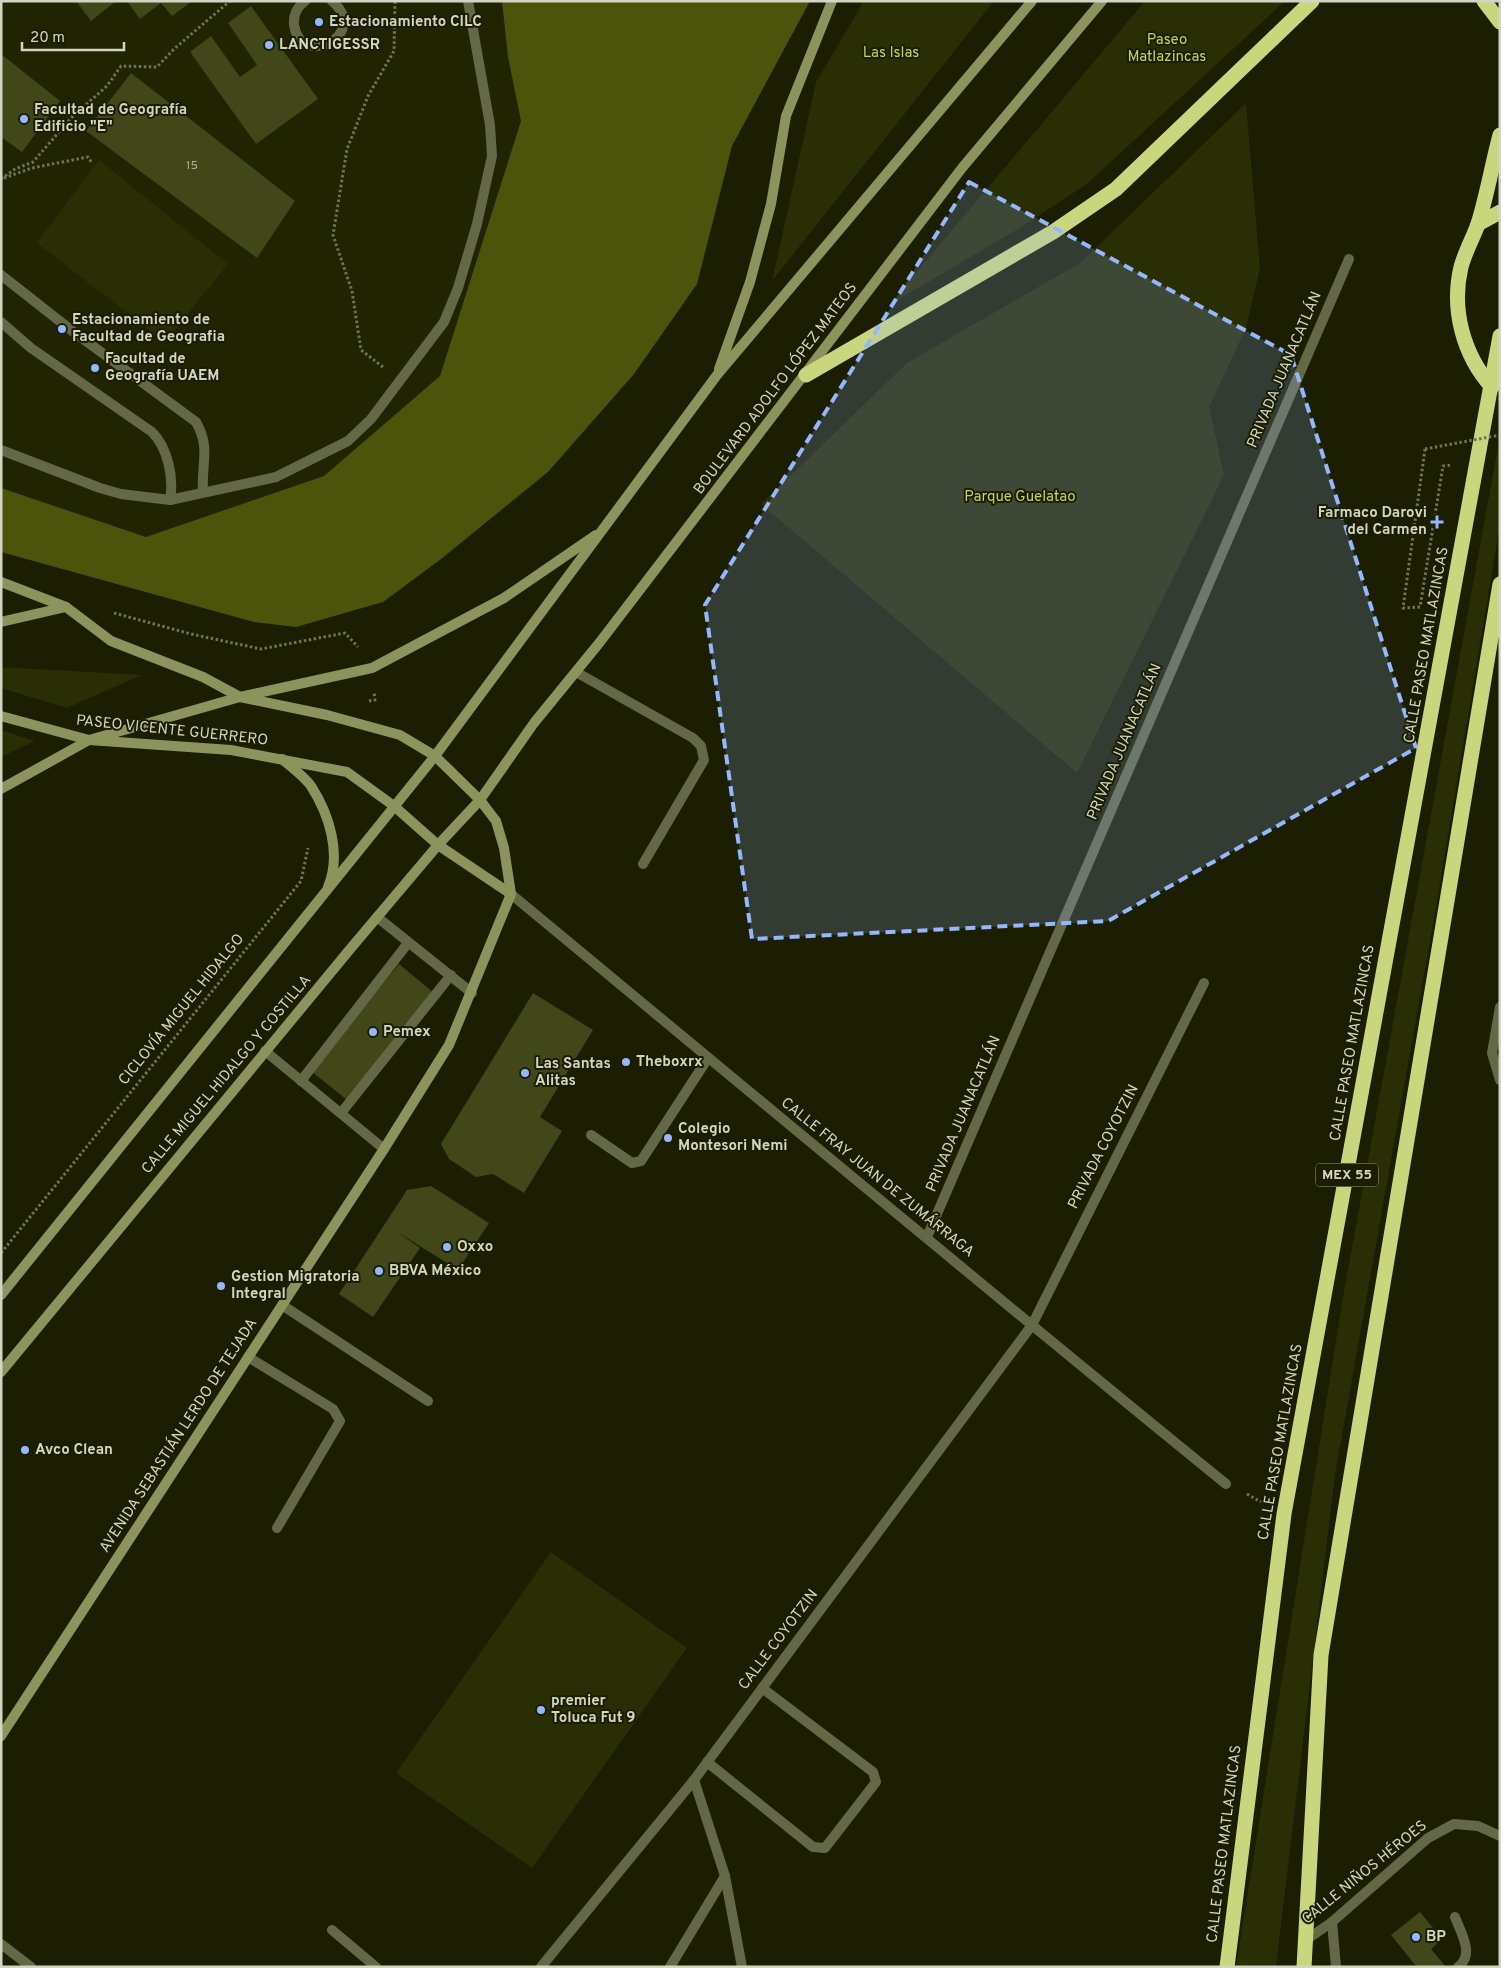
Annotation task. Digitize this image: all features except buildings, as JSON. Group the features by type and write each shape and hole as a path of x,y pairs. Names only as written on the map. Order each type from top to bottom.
{"highway":[{"path":"806,375 1053,232 1116,189 1312,1"},
{"path":"1484,1 1500,22"},
{"path":"1492,387 1481,376 1461,332 1458,290 1462,266 1478,224 1500,135"},
{"path":"1478,224 1500,212"},
{"name":"CALLE PASEO MATLAZINCAS","path":"1227,1967 1284,1514 1500,336"},
{"name":"MEX 55","path":"1304,1967 1321,1655 1500,584"}],"main road":[{"path":"717,375 750,282 769,213 786,116 832,1"},
{"path":"1,1295 324,897 435,756 717,375 1032,1"},
{"name":"BOULEVARD ADOLFO LÓPEZ MATEOS","path":"480,800 534,723 576,672 806,375 962,168 1102,1"},
{"path":"1,789 88,740 240,697 372,668 504,598 603,530"},
{"path":"1,582 66,607 111,641 203,678 240,697 327,716 400,735 435,756 480,800 496,821 504,848 511,894"},
{"path":"1,622 66,607"},
{"name":"PASEO VICENTE GUERRERO","path":"1,716 88,740 231,750 347,772 394,806 438,845 511,894"},
{"path":"281,759 310,784 330,829 334,846 334,864 331,881 324,897"},
{"name":"CALLE MIGUEL HIDALGO Y COSTILLA","path":"1,1372 377,917 438,845 480,800"},
{"name":"AVENIDA SEBASTIÁN LERDO DE TEJADA","path":"1,1736 384,1149 449,1045 472,993 511,894"}],"street":[{"path":"305,1 296,12 295,28 304,42 319,47 334,41 343,28 341,12 332,1"},
{"path":"1,450 100,488 121,494 170,500 203,491 276,477 348,441 371,419 444,322 458,288 477,224 492,156 490,125 468,1"},
{"name":"PRIVADA JUANACATLÁN","path":"927,1237 1349,259"},
{"path":"1,275 71,330 196,422 203,435 206,455 203,491"},
{"path":"1,322 31,348 152,432 163,442 172,487 170,500"},
{"path":"576,672 693,738 701,746 704,760 643,864"},
{"name":"CALLE FRAY JUAN DE ZUMÁRRAGA","path":"511,894 856,1182 927,1237 1226,1484"},
{"path":"377,917 472,993"},
{"path":"301,1081 408,943"},
{"path":"341,1113 451,976"},
{"name":"PRIVADA COYOTZIN","path":"1032,1325 1204,983"},
{"path":"1500,1006 1492,1053 1500,1080"},
{"path":"265,1051 384,1149"},
{"path":"591,1135 632,1163 641,1161 708,1058"},
{"path":"282,1305 428,1401"},
{"name":"CALLE COYOTZIN","path":"541,1967 694,1780 1032,1325"},
{"path":"248,1357 333,1409 340,1421 277,1528"},
{"path":"707,1762 813,1847 825,1848 876,1782 874,1772 762,1688"},
{"path":"694,1780 725,1876 742,1967"},
{"name":"CALLE NIÑOS HÉROES","path":"1306,1940 1332,1922 1428,1838 1454,1824 1478,1826 1500,1836"},
{"path":"670,1967 725,1876"},
{"path":"1456,1918 1468,1954 1464,1963 1458,1967"},
{"path":"1332,1922 1336,1967"},
{"path":"332,1930 376,1967"},
{"path":"1,1944 31,1967"}],"path":[{"path":"1,179 15,168 33,162 72,117 107,86 121,66 157,67 174,49 230,1"},
{"path":"395,1 394,52 368,96 348,149 333,235 352,291 361,350 401,381"},
{"path":"1,179 32,168 88,157 92,163"},
{"path":"1443,466 1420,607 1403,608 1425,449 1500,435"},
{"name":"CICLOVÍA MIGUEL HIDALGO","path":"1,1253 301,881 308,849 307,840"}],"highlighted area":[{"path":"969,182 1291,355 1416,748 1108,921 752,939 705,605"}],"shaded area":[{"path":"1,1 810,1 312,586 1,552"}],"green space":[{"path":"502,1 810,1 732,146 697,284 634,374 548,472 441,559 383,602 296,627 254,622 1,552 1,488 146,537 324,476 440,376 521,121 508,57"},
{"name":"Las Islas","path":"864,1 994,1 772,281 816,82"},
{"name":"Paseo Matlazincas","path":"1145,1 1285,1 1087,184 1018,229 889,305"},
{"name":"Parque Guelatao","path":"1246,103 1260,268 1246,328 1209,407 1224,475 1077,773 761,504 907,363 1080,263"},
{"path":"99,160 228,264 165,342 37,243"},
{"path":"1500,436 1500,524 1435,913 1335,1475 1276,1967 1236,1967 1343,1297"},
{"path":"1,667 142,675 67,708 1,688"},
{"path":"1,730 35,741 1,757"},
{"name":"premier Toluca Fut 9","path":"551,1552 687,1648 532,1868 396,1773"}],"place":[{"name":"Estacionamiento CILC","path":"319,22"},
{"name":"LANCTIGESSR","path":"269,45"},
{"name":"Facultad de Geografía Edificio \"E\"","path":"24,119"},
{"name":"Estacionamiento de Facultad de Geografia","path":"62,329"},
{"name":"Facultad de Geografía UAEM","path":"95,368"},
{"name":"Farmaco Darovi del Carmen","path":"1437,522"},
{"name":"Pemex","path":"373,1032"},
{"name":"Theboxrx","path":"626,1062"},
{"name":"Las Santas Alitas","path":"525,1073"},
{"name":"Colegio Montesori Nemi","path":"668,1138"},
{"name":"Oxxo","path":"447,1247"},
{"name":"BBVA México","path":"379,1271"},
{"name":"Gestion Migratoria Integral","path":"221,1286"},
{"name":"Avco Clean","path":"25,1450"},
{"name":"premier Toluca Fut 9","path":"541,1710"},
{"name":"BP","path":"1416,1937"}]}
